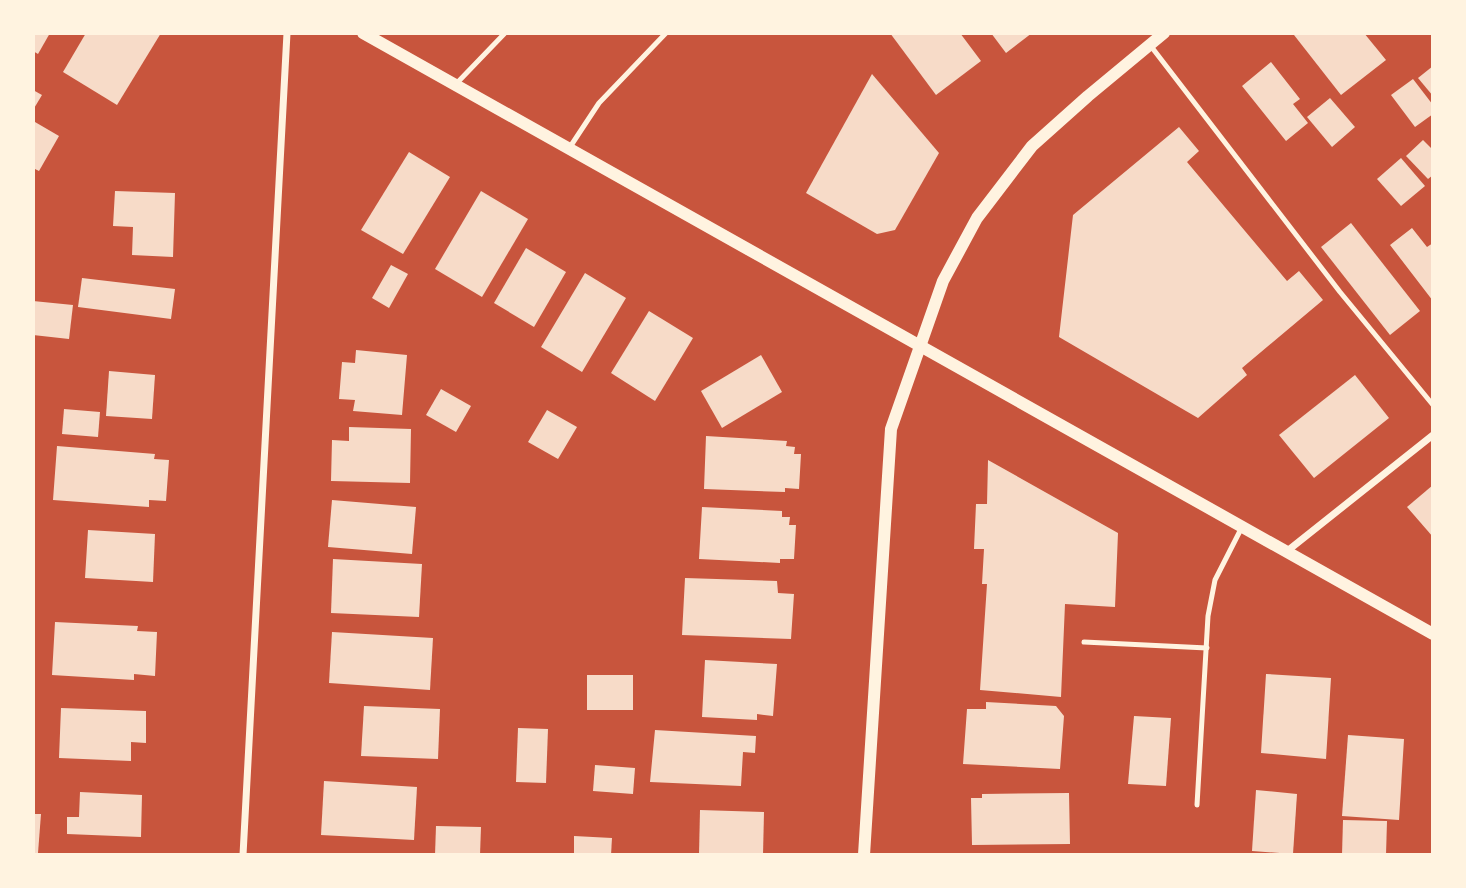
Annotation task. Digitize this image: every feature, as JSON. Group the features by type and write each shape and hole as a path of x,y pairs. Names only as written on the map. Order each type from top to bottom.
{"street":[{"path":"243,855 287,33"},
{"path":"363,33 1433,634"},
{"path":"864,855 891,429 943,281 977,218 1032,146 1087,96 1164,33"},
{"path":"1286,552 1433,435"}],"lane":[{"path":"455,85 505,33"},
{"path":"568,150 599,103 666,33"},
{"path":"1150,45 1340,292 1433,405"},
{"path":"1197,805 1209,616 1215,580 1242,527"},
{"path":"1084,642 1207,648"}],"building":[{"path":"33,33 50,33 38,54 33,51"},
{"path":"86,33 161,33 117,105 63,72"},
{"path":"890,33 960,33 981,61 936,95"},
{"path":"991,33 1032,33 1006,53"},
{"path":"1364,33 1386,60 1341,95 1294,35"},
{"path":"1271,62 1300,99 1293,104 1308,123 1286,141 1242,86"},
{"path":"1433,66 1433,96 1418,78"},
{"path":"872,74 939,153 895,230 877,234 806,193"},
{"path":"1413,79 1433,105 1433,114 1415,127 1391,95"},
{"path":"33,90 42,95 33,110"},
{"path":"1330,98 1355,127 1332,147 1307,117"},
{"path":"35,122 59,136 39,171 33,168"},
{"path":"1179,127 1199,151 1187,162 1287,281 1299,271 1323,300 1242,368 1247,375 1198,418 1059,337 1073,215"},
{"path":"1423,140 1433,150 1433,175 1428,179 1406,156"},
{"path":"409,152 450,177 403,254 361,230"},
{"path":"1401,158 1425,186 1401,206 1377,179"},
{"path":"115,191 175,193 173,257 132,255 133,227 113,226"},
{"path":"481,191 528,219 482,297 435,269"},
{"path":"1351,223 1420,311 1390,335 1321,247"},
{"path":"1412,228 1427,247 1433,243 1433,301 1390,245"},
{"path":"526,248 566,272 534,327 494,303"},
{"path":"391,265 408,274 389,308 372,298"},
{"path":"585,273 626,298 582,372 541,347"},
{"path":"82,278 175,289 171,319 78,307"},
{"path":"33,301 73,305 69,339 33,335"},
{"path":"649,311 693,338 655,401 611,373"},
{"path":"356,350 407,355 402,415 353,411 355,400 339,399 342,362 355,363"},
{"path":"761,355 782,392 722,428 701,391"},
{"path":"109,371 155,375 152,419 106,416"},
{"path":"1355,375 1389,418 1314,478 1279,435"},
{"path":"441,389 471,406 456,432 426,415"},
{"path":"64,409 100,412 98,437 62,434"},
{"path":"547,410 577,427 558,459 528,442"},
{"path":"349,427 411,429 410,483 331,481 332,440 349,441"},
{"path":"706,436 787,441 786,446 795,447 794,454 801,454 799,489 785,488 785,492 704,489"},
{"path":"57,446 155,454 154,459 169,460 166,501 149,500 149,507 53,500"},
{"path":"988,460 1118,533 1115,607 1065,604 1061,697 980,690 987,584 982,584 984,549 974,549 976,504 987,504"},
{"path":"1433,485 1433,537 1407,507"},
{"path":"332,500 416,507 412,554 328,547"},
{"path":"702,507 782,511 782,517 790,517 789,525 796,525 794,559 780,559 780,563 699,559"},
{"path":"88,530 155,534 153,582 85,578"},
{"path":"333,559 422,564 419,617 331,613"},
{"path":"685,578 777,581 778,593 794,594 791,639 682,635"},
{"path":"55,622 138,626 137,631 157,632 155,676 134,674 134,680 52,675"},
{"path":"332,632 433,638 430,690 329,683"},
{"path":"705,660 777,664 773,716 757,714 757,720 702,717"},
{"path":"1266,674 1331,678 1326,759 1261,753"},
{"path":"587,675 633,675 633,710 587,710"},
{"path":"986,702 1056,706 1064,716 1060,769 963,764 967,709 986,709"},
{"path":"364,706 440,709 438,759 361,756"},
{"path":"61,708 146,711 146,743 131,742 131,761 59,758"},
{"path":"1134,716 1171,718 1166,786 1128,784"},
{"path":"518,728 548,729 546,783 516,782"},
{"path":"655,730 756,736 755,753 743,752 741,786 650,782"},
{"path":"1348,735 1404,739 1399,820 1342,816"},
{"path":"595,765 635,768 633,794 593,791"},
{"path":"324,781 417,787 414,840 321,835"},
{"path":"1256,790 1297,794 1293,854 1252,851"},
{"path":"80,792 142,795 141,837 67,834 67,817 79,817"},
{"path":"1069,793 1070,844 972,845 971,798 982,798 982,794"},
{"path":"700,810 764,812 763,855 699,855"},
{"path":"33,814 41,814 38,853 33,853"},
{"path":"1343,820 1387,821 1386,855 1342,855"},
{"path":"436,826 481,827 480,855 435,855"},
{"path":"574,836 612,838 611,855 574,855"}]}
